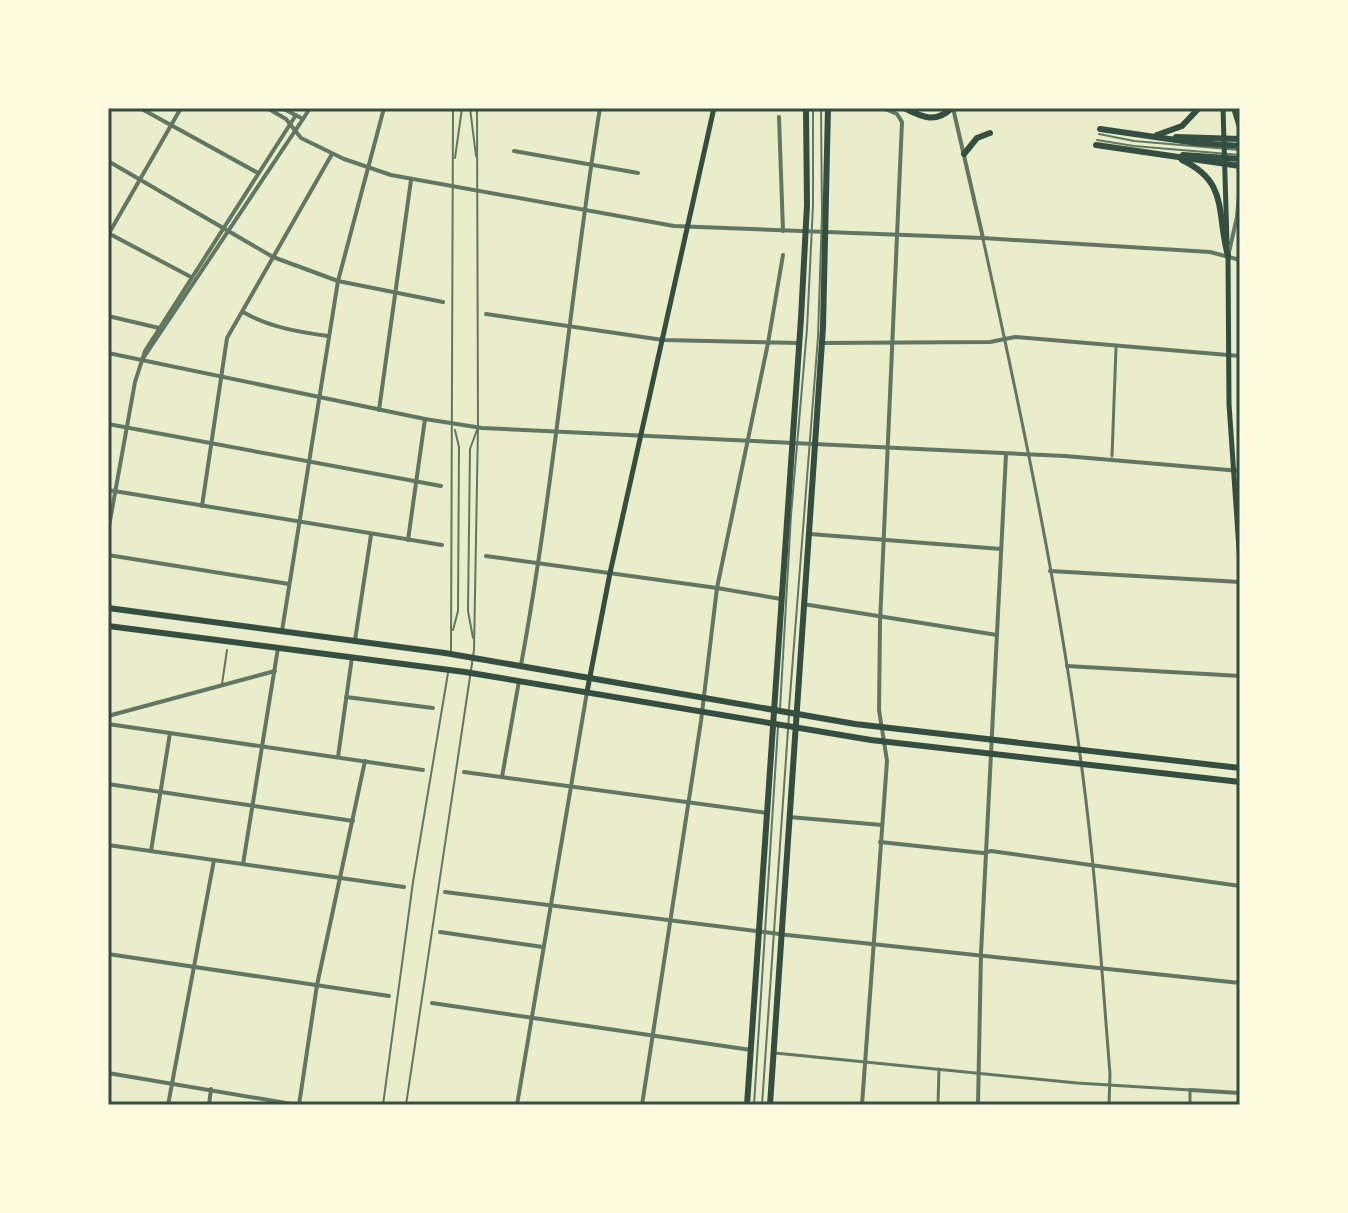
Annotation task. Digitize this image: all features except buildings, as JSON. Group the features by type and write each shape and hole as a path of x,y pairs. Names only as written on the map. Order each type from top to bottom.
{"main road":[{"path":"587,692 610,573 714,108"},
{"path":"770,1105 778,934 789,817 792,712 808,534 811,444 822,343 828,108"},
{"path":"904,108 929,119 937,118 953,108"},
{"path":"1148,137 1182,126 1199,108"},
{"path":"1223,108 1232,470 1240,564"},
{"path":"1234,108 1240,127"},
{"path":"747,1105 762,931 781,599 808,232 807,109"},
{"path":"1099,131 1240,148"},
{"path":"964,154 977,138 990,133"},
{"path":"1148,137 1240,139"},
{"path":"1097,142 1131,151 1240,166"},
{"path":"1131,151 1240,157"},
{"path":"1175,158 1202,171 1213,183 1228,256"},
{"path":"108,608 451,654 881,727 1240,768"},
{"path":"108,626 449,669 885,742 1240,782"}],"street":[{"path":"140,108 258,173"},
{"path":"181,108 108,234 191,277"},
{"path":"267,108 284,118 294,132 332,154 368,169 478,193 688,227 983,238 1210,252 1240,260"},
{"path":"282,108 303,119"},
{"path":"108,532 141,361 300,108"},
{"path":"141,361 163,333 310,108"},
{"path":"282,631 338,281 384,108"},
{"path":"521,665 557,432 584,210 600,108"},
{"path":"862,1105 887,761 878,701 900,117 883,108"},
{"path":"953,108 1029,455 1067,666 1094,866 1109,1105"},
{"path":"779,117 783,231"},
{"path":"514,151 638,173"},
{"path":"202,506 227,338 332,154"},
{"path":"108,161 273,257 338,281 443,302"},
{"path":"379,410 411,180"},
{"path":"1228,256 1237,217 1240,184"},
{"path":"642,1105 702,711 717,588 783,255"},
{"path":"243,312 296,332 328,336"},
{"path":"486,314 663,340 799,343"},
{"path":"108,316 159,328"},
{"path":"822,343 990,342 1015,337 1240,356"},
{"path":"1112,456 1116,348"},
{"path":"108,353 478,428 748,439 1240,471"},
{"path":"408,540 425,419"},
{"path":"108,424 441,486"},
{"path":"978,1105 981,956 1006,454"},
{"path":"108,490 442,545"},
{"path":"808,534 1001,549"},
{"path":"355,641 371,535"},
{"path":"108,555 289,584"},
{"path":"486,556 781,599"},
{"path":"1050,571 1240,582"},
{"path":"803,604 997,635"},
{"path":"243,864 278,648"},
{"path":"338,757 352,657"},
{"path":"1067,666 1240,676"},
{"path":"108,716 275,671"},
{"path":"502,777 519,681"},
{"path":"517,1105 587,692"},
{"path":"346,697 433,708"},
{"path":"108,724 423,770"},
{"path":"151,851 170,733"},
{"path":"108,1073 299,1105 317,985 365,761"},
{"path":"464,772 767,813"},
{"path":"108,784 353,821"},
{"path":"789,817 882,825"},
{"path":"880,842 986,851 1240,886"},
{"path":"108,845 404,887"},
{"path":"168,1105 214,860"},
{"path":"445,892 778,934 1240,983"},
{"path":"440,932 543,947"},
{"path":"108,954 389,996"},
{"path":"432,1003 751,1050"},
{"path":"773,1053 1110,1085 1240,1093"},
{"path":"938,1105 939,1069"},
{"path":"209,1105 211,1089"},
{"path":"1190,1090 1190,1105"}],"lane":[{"path":"453,108 454,165"},
{"path":"451,654 451,188 462,108"},
{"path":"470,108 477,165"},
{"path":"406,1105 473,658 478,428 477,108"},
{"path":"792,712 824,232 821,108"},
{"path":"777,709 794,443 807,329 811,142 807,109"},
{"path":"807,109 811,142"},
{"path":"1099,131 1134,141 1240,148"},
{"path":"1097,142 1240,157"},
{"path":"474,643 468,611 470,449 478,428"},
{"path":"221,685 227,650"},
{"path":"383,1105 413,882 449,669"},
{"path":"754,1105 776,724"},
{"path":"762,1105 778,934 792,726"}]}
